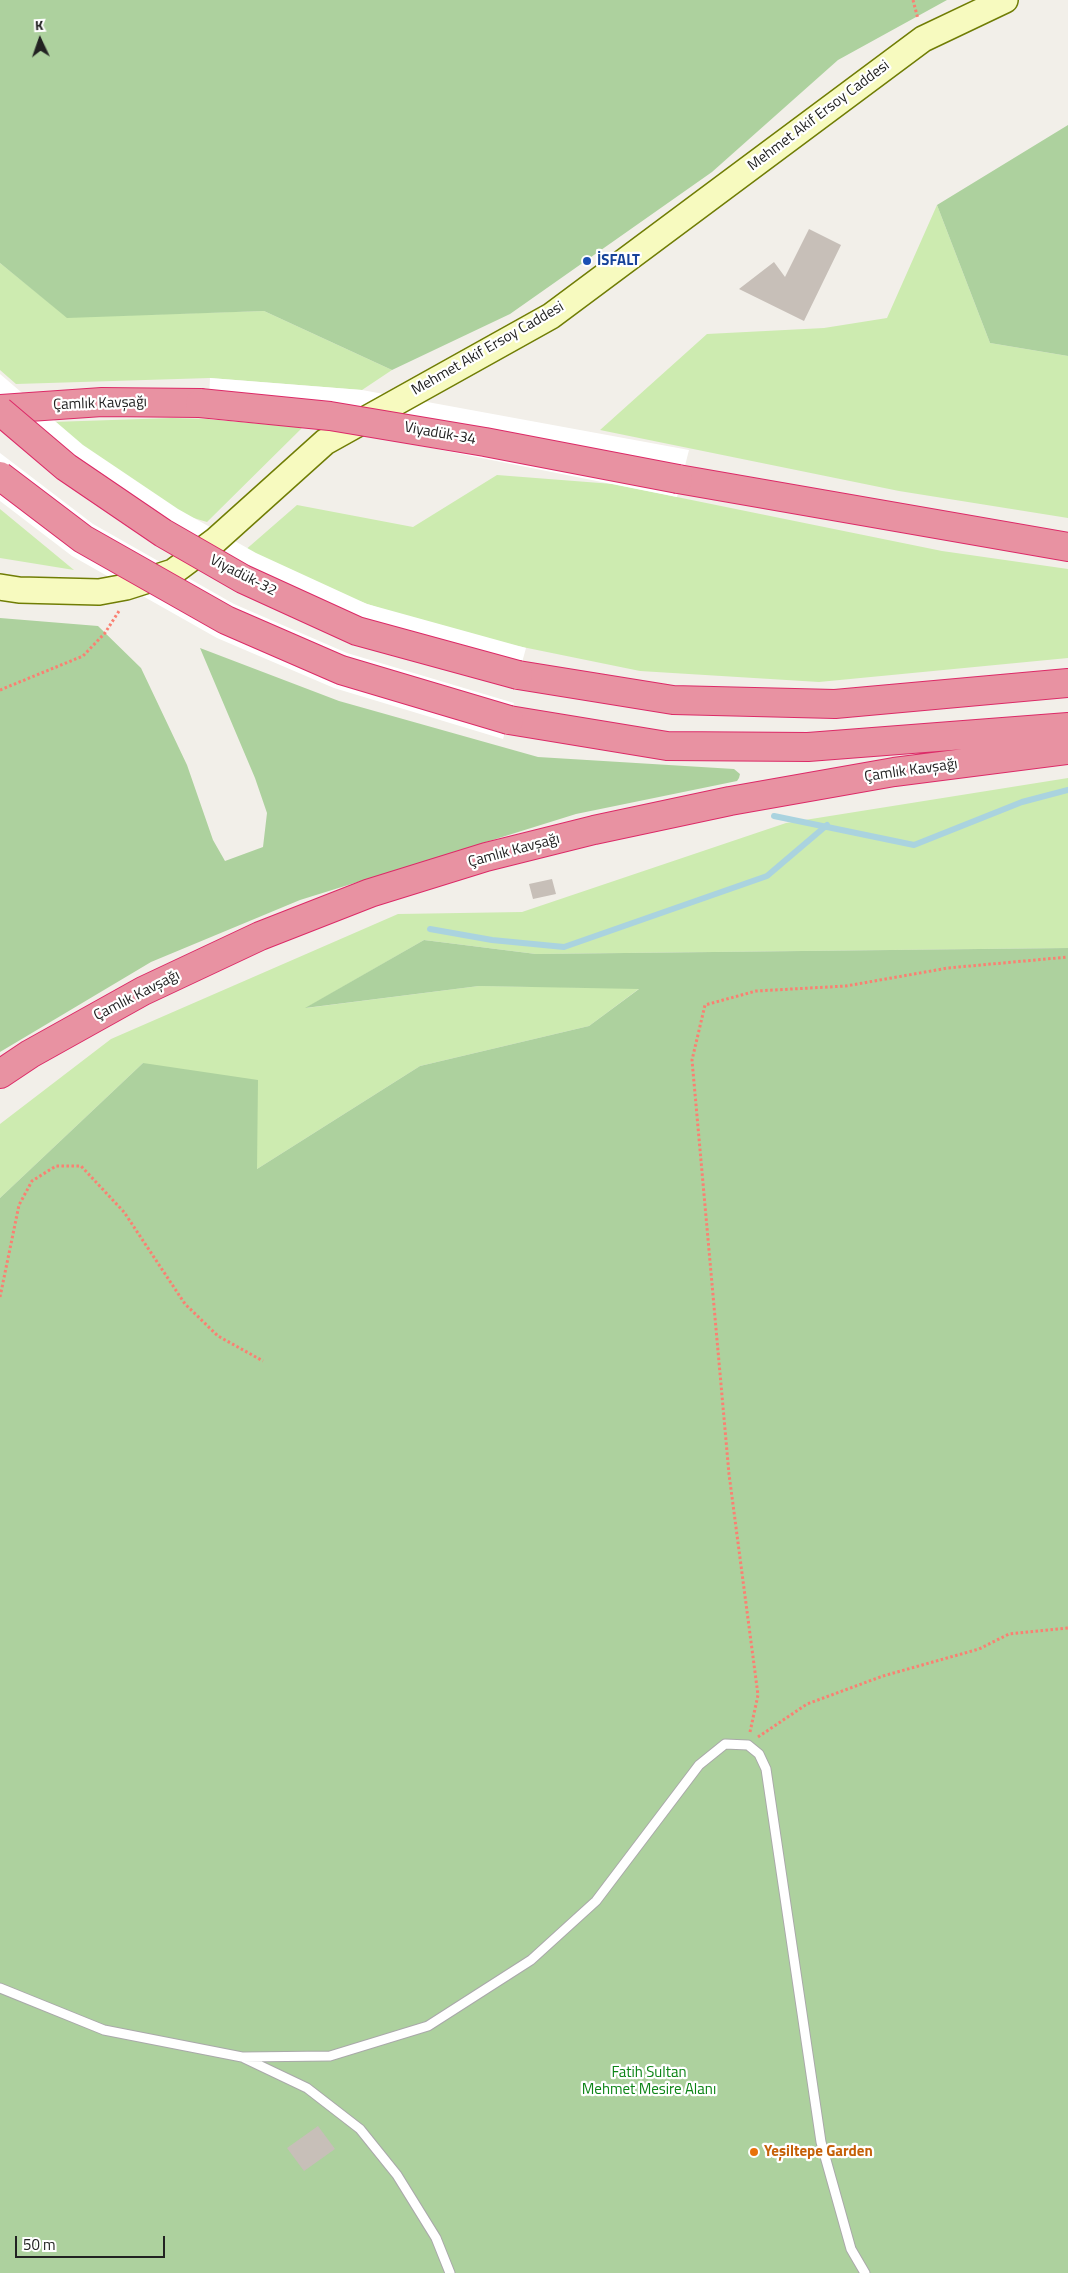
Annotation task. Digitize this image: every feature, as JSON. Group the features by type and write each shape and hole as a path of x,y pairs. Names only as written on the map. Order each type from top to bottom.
{"highway":[{"name":"Çamlık Kavşağı","path":"0,410 102,402 200,402"},
{"name":"Viyadük-34","path":"200,402 330,416 1068,548"},
{"name":"Viyadük-32","path":"0,410 66,467 163,533 243,579 356,631 518,675 672,700 835,704 1068,683"},
{"name":"Çamlık Kavşağı","path":"0,476 83,539 226,620 341,670 509,720 667,746 808,746 1068,727"},
{"name":"Çamlık Kavşağı","path":"0,1074 30,1054 143,991 260,936 370,893 486,858 594,830 730,801 894,772 1068,750"}],"main road":[{"name":"Mehmet Akif Ersoy Caddesi","path":"0,587 20,590 99,592 126,587 173,572 216,540 325,442 551,316 923,39 1004,0"}],"lane":[{"path":"0,1988 104,2030 242,2057 330,2056 428,2026 531,1960 596,1901 699,1765 725,1744 748,1745 759,1754 766,1768 821,2142 851,2249 865,2273"},
{"path":"242,2057 307,2088 360,2129 397,2175 436,2238 450,2273"}],"path":[{"path":"0,690 83,656 105,633 122,607 126,587"},
{"path":"748,1745 758,1695 729,1474 692,1060 705,1005 756,991 846,986 948,968 1068,957"},
{"path":"0,1297 19,1205 32,1181 56,1166 81,1166 124,1212 185,1304 218,1336 263,1361"},
{"path":"748,1745 807,1704 883,1676 980,1649 1009,1634 1068,1628"}],"green space":[{"path":"0,0 947,0 838,60 712,172 510,314 392,370 264,311 67,318 0,263"},
{"path":"1068,125 1068,356 990,343 937,205"},
{"path":"937,205 990,343 1068,356 1068,518 899,491 600,430 707,334 824,328 887,318"},
{"path":"0,263 67,317 264,311 392,370 362,390 210,378 16,384 0,370"},
{"path":"172,418 303,427 207,522 160,508 52,422"},
{"path":"497,475 613,484 942,551 1068,569 1068,658 819,682 640,671 449,632 315,586 243,552 297,505 413,527"},
{"path":"0,509 74,570 0,558"},
{"path":"0,618 98,626 141,668 187,765 213,840 225,861 263,847 267,813 255,778 200,648 339,701 538,757 734,769 740,774 737,781 576,814 300,900 151,962 0,1052"},
{"path":"1068,778 1068,948 536,954 424,940 306,1008 479,986 640,988 589,1026 420,1066 257,1169 143,1063 0,1198 0,1124 111,1039 398,914 522,912 786,823"},
{"name":"Fatih Sultan Mehmet Mesire Alanı","path":"424,940 536,954 1068,948 1068,2273 0,2273 0,1198 143,1063 258,1080 257,1169 420,1066 589,1026 639,989 479,986 305,1008"}],"pier":[{"path":"0,374 83,445 178,509 256,553 367,604 526,648 515,688 352,644 237,591 155,545 57,478 0,429"},
{"path":"210,378 362,390 689,450 677,497 351,432 208,419"},
{"path":"0,453 93,524 234,604 347,653 514,703 503,739 334,688 217,638 72,556 0,501"}],"building":[{"path":"809,229 841,245 804,321 739,289 774,262 785,277"},
{"path":"552,879 556,894 533,899 529,884"},
{"path":"318,2126 335,2149 304,2171 287,2148"}],"waterway":[{"path":"774,816 914,845 1022,802 1068,790"},
{"path":"430,929 492,940 564,947 767,876 827,825"}],"place":[{"name":"İSFALT","path":"587,261"},
{"name":"Yeşiltepe Garden","path":"754,2152"}]}
